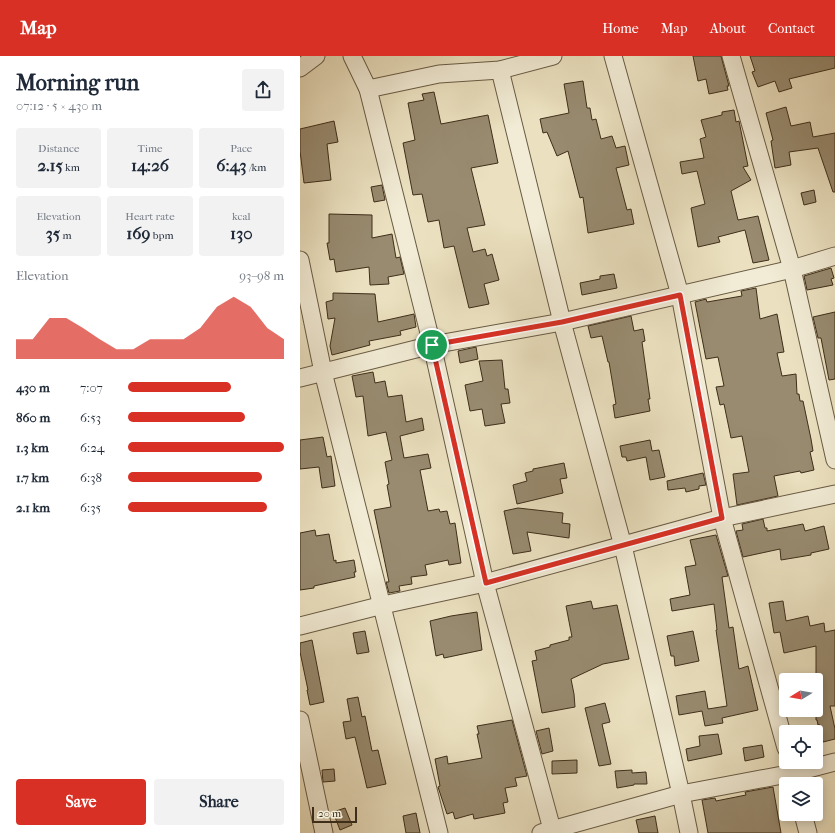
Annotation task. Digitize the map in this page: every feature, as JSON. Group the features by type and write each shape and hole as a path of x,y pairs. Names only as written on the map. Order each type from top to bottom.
{"street":[{"path":"300,68 316,56"},
{"path":"352,56 368,89 432,345 486,583 548,832 681,794 793,773 835,762"},
{"path":"368,89 439,74 500,70 554,56"},
{"path":"613,56 680,295 722,518 780,725"},
{"path":"731,56 792,269 835,460"},
{"path":"500,70 562,322 623,546 689,833"},
{"path":"300,378 432,345 562,322 792,269 835,256"},
{"path":"300,260 323,372 383,605 439,833"},
{"path":"300,626 383,605 486,583 722,518 835,494"},
{"path":"300,720 324,833"},
{"path":"805,821 808,833"}],"building":[{"path":"693,56 721,56 729,86 727,86 728,90 709,94 706,79 698,81"},
{"path":"750,56 835,56 835,68 789,79 792,88 779,92 775,81 758,87 752,72 755,71"},
{"path":"583,81 587,108 590,108 592,120 596,119 601,139 612,136 616,148 625,146 629,165 616,168 627,210 631,209 634,224 588,233 583,197 580,198 568,151 557,156 547,132 543,133 540,119 569,113 564,84"},
{"path":"434,92 441,124 488,115 498,163 471,168 485,225 467,228 473,252 485,249 487,256 492,254 499,280 484,284 489,304 469,308 454,246 444,248 439,220 428,222 422,194 413,195 403,143 415,140 408,103 424,100 422,94"},
{"path":"786,107 791,126 810,122 813,137 835,133 835,192 833,192 818,148 789,152 791,165 775,168 771,141 773,140 766,113"},
{"path":"734,110 736,122 739,121 748,166 743,167 751,180 731,191 738,220 758,216 769,260 753,263 745,230 718,237 720,242 698,247 691,208 705,204 697,171 682,174 680,162 704,158 700,139 706,137 701,120 722,115 722,112"},
{"path":"334,121 338,142 327,144 331,180 304,183 300,151 300,129"},
{"path":"382,185 385,200 374,202 371,187"},
{"path":"814,190 816,202 804,205 801,193"},
{"path":"329,214 372,215 372,238 392,234 396,258 400,257 404,274 388,277 389,284 370,285 369,267 336,272 334,259 330,260 327,243 329,243"},
{"path":"831,268 834,278 831,279 833,285 807,290 804,276"},
{"path":"614,274 617,288 582,295 580,283 600,279 600,276"},
{"path":"756,288 760,319 777,314 784,352 777,353 782,376 796,374 797,394 799,394 800,401 803,401 811,439 813,451 810,452 814,470 774,476 778,496 737,505 733,474 749,472 742,436 731,438 724,404 720,405 716,387 724,386 718,357 706,359 695,302 706,299 707,302 742,296 741,291"},
{"path":"333,293 375,294 378,322 414,314 416,327 400,331 401,335 369,341 370,345 332,355 330,346 335,318 328,319 326,302 333,300"},
{"path":"835,312 835,379 829,380 821,338 818,338 813,317"},
{"path":"631,316 634,331 643,329 645,341 642,342 650,399 648,399 650,411 615,418 613,405 616,404 609,362 602,336 591,338 588,326"},
{"path":"476,347 478,359 460,363 458,351"},
{"path":"502,360 505,389 508,389 510,403 501,404 505,423 485,426 482,409 470,411 465,385 483,381 479,361"},
{"path":"373,372 375,383 385,381 388,397 402,395 406,422 422,418 424,430 400,436 404,458 428,454 431,468 420,470 428,511 439,509 440,512 447,511 450,524 455,523 461,563 449,565 448,560 425,565 427,575 411,577 412,584 399,586 400,591 389,593 386,582 389,582 374,510 391,507 385,462 392,460 386,432 368,436 363,396 356,397 352,376"},
{"path":"323,437 327,457 331,456 335,486 322,488 319,467 300,469 300,440"},
{"path":"650,440 652,451 659,450 665,477 650,480 646,457 627,461 626,457 622,457 620,446"},
{"path":"564,463 567,478 560,479 563,493 517,504 513,485 527,481 525,473 533,471 533,469"},
{"path":"703,473 706,485 699,486 699,489 686,492 685,488 668,490 667,481"},
{"path":"518,508 563,513 562,523 570,524 569,538 527,532 531,551 513,554 504,511"},
{"path":"763,519 767,531 803,524 805,531 824,526 829,549 811,553 811,555 781,560 780,549 743,557 736,531 743,530 742,524"},
{"path":"315,530 316,536 329,534 334,561 336,560 336,563 354,560 356,572 354,572 355,577 314,586 314,588 300,590 300,533"},
{"path":"716,535 728,576 722,577 729,628 733,627 739,669 748,666 758,710 722,718 723,723 705,726 702,711 679,715 676,696 705,691 708,709 727,706 716,630 714,604 672,611 670,599 690,595 685,567 696,565 690,540"},
{"path":"591,601 593,609 617,605 629,659 603,664 571,679 575,707 542,713 532,661 537,660 535,651 569,640 569,637 572,637 566,606"},
{"path":"783,601 786,621 808,616 810,626 824,623 825,632 835,630 835,706 830,706 835,729 835,739 823,742 823,725 818,725 816,720 816,717 823,717 823,673 816,673 816,646 784,653 780,632 774,633 769,603"},
{"path":"477,612 482,650 444,658 443,654 436,656 430,621"},
{"path":"365,631 369,652 357,654 353,633"},
{"path":"693,631 699,661 675,666 674,656 671,656 667,636"},
{"path":"312,640 324,702 310,705 300,652 300,643"},
{"path":"358,697 362,717 365,716 372,751 378,750 386,784 367,788 355,737 346,739 343,722 351,721 347,699"},
{"path":"605,703 610,722 602,724 611,764 599,766 585,708"},
{"path":"512,720 527,776 515,778 517,786 505,788 508,802 503,803 505,813 474,819 473,814 455,819 453,812 447,814 438,787 440,786 435,759 447,756 448,764 482,758 477,734 479,734 477,726"},
{"path":"549,728 553,751 542,754 536,731"},
{"path":"718,734 722,754 688,761 686,749 700,746 699,736"},
{"path":"762,745 764,757 745,761 743,748"},
{"path":"577,760 577,773 552,774 552,761"},
{"path":"334,769 335,781 323,782 322,770"},
{"path":"632,770 632,773 646,772 647,784 634,784 617,788 615,771"},
{"path":"773,787 781,833 708,833 702,800 715,798 716,801 746,795 745,792"},
{"path":"345,808 352,825 340,830 333,812"},
{"path":"416,813 420,833 406,833 403,816"},
{"path":"655,816 658,833 639,833 636,820"}],"route":[{"path":"680,295 722,518 486,583 432,345 562,322 680,295"}]}
